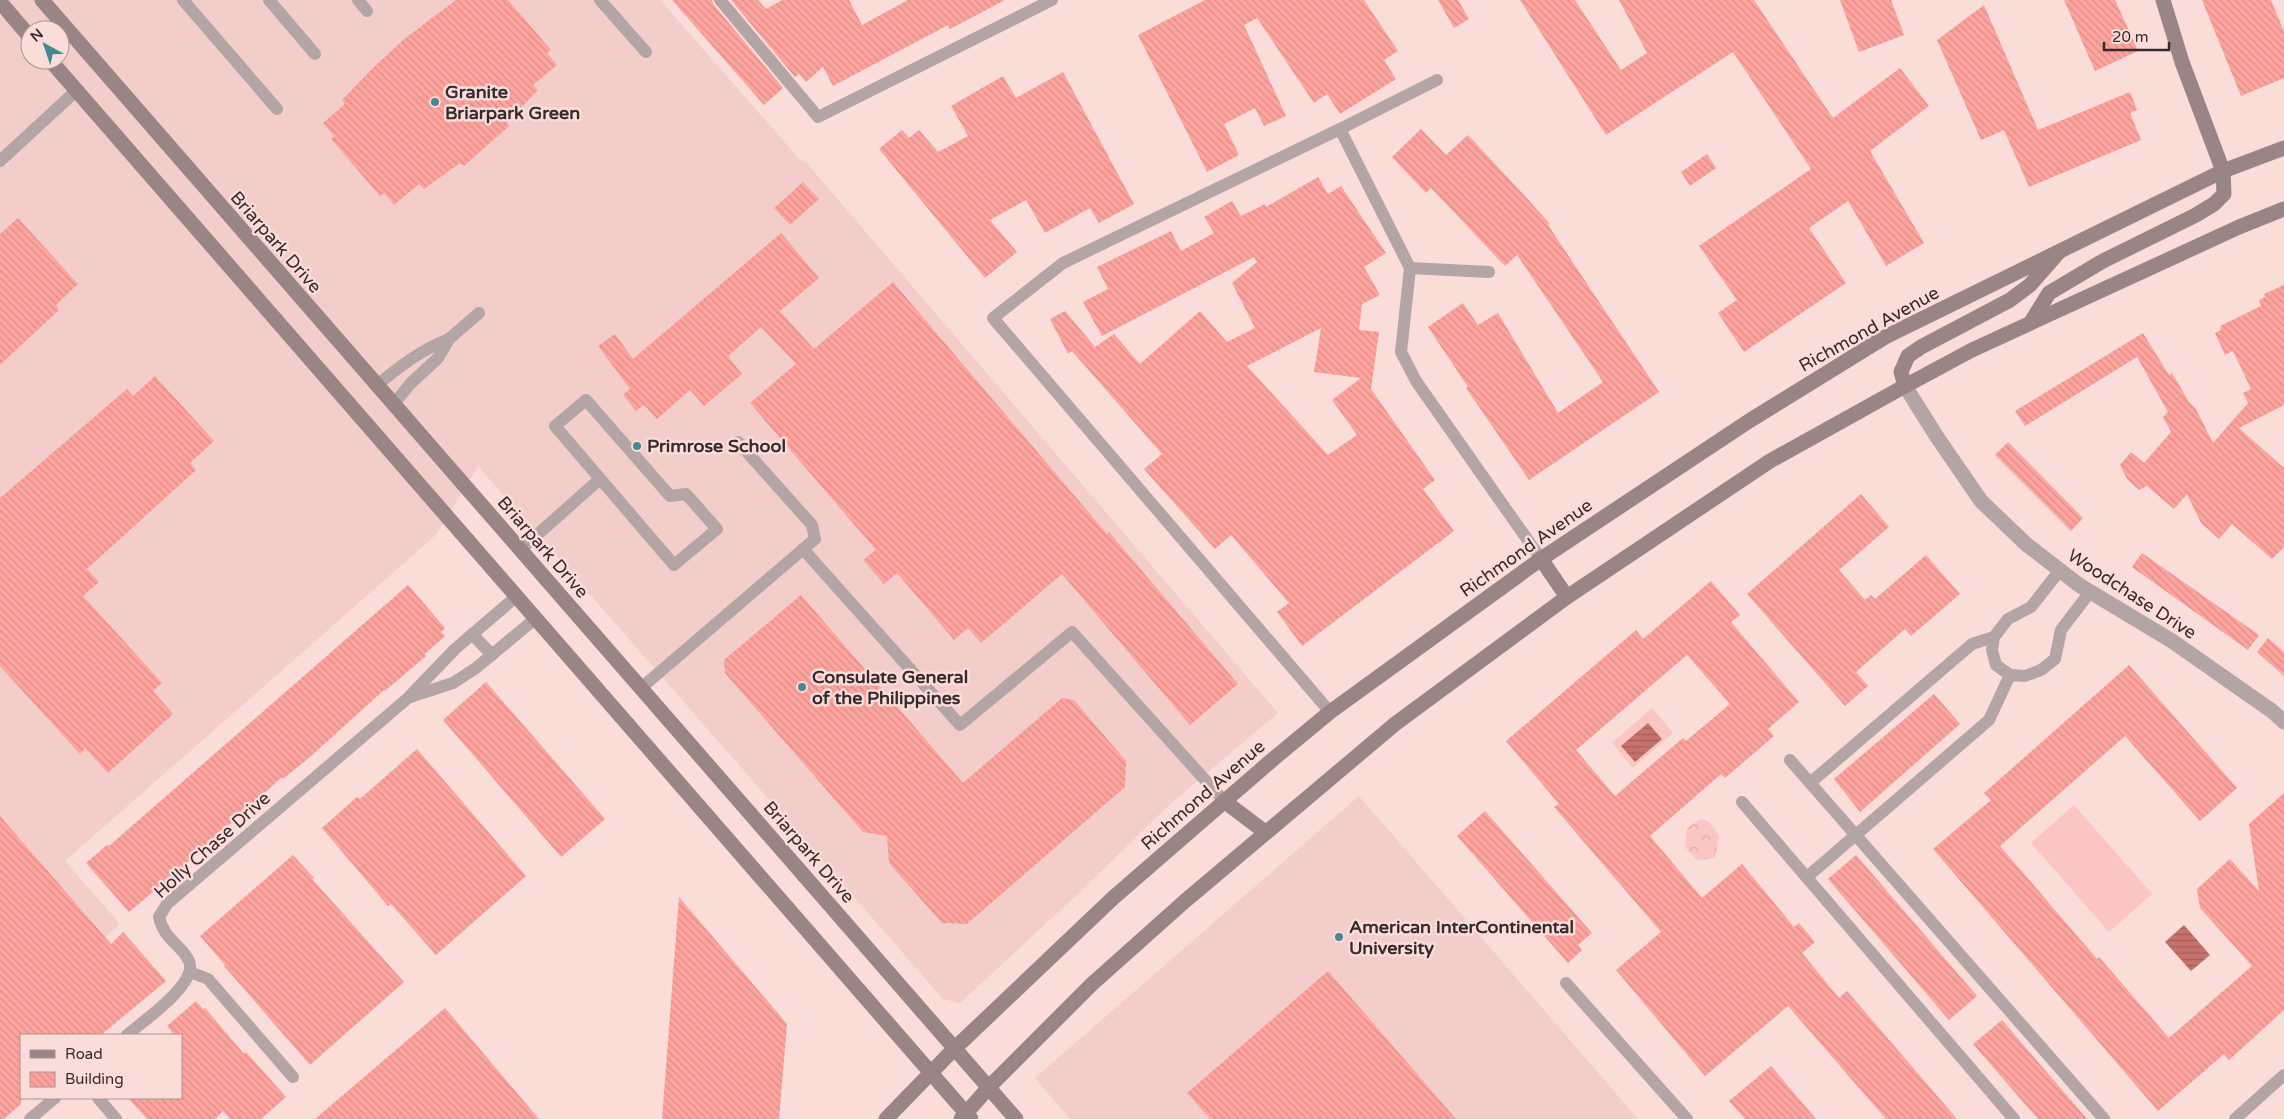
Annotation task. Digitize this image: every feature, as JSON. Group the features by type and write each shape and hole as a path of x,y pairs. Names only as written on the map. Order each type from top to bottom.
{"main road":[{"name":"Briarpark Drive","path":"42,0 1016,1119"},
{"path":"2031,322 2049,293 2103,261 2214,204 2224,194 2223,172 2182,62 2163,0"},
{"path":"0,2 20,25"},
{"path":"59,70 931,1072 966,1117 989,1088 1092,984 1265,832 1395,724 1567,597 1770,460 1905,386 1972,350 2031,322 2284,209"},
{"name":"Richmond Avenue","path":"886,1119 954,1049 1113,898 1224,801 1330,712 1541,558 1828,370 1893,333 2223,172 2284,148"},
{"path":"1905,386 1901,372 1908,356 1920,347 2010,300 2030,285 2060,251"},
{"path":"1541,558 1567,597"},
{"path":"1224,801 1265,832"}],"street":[{"name":"Woodchase Drive","path":"1905,386 1981,501 2026,544 2090,592 2172,641 2272,711 2284,722"}],"lane":[{"path":"183,0 277,109"},
{"path":"269,0 315,54"},
{"path":"358,0 367,11"},
{"path":"600,0 646,52"},
{"path":"720,0 818,117 1029,5 1052,0"},
{"path":"1330,712 993,318 1063,263 1437,80"},
{"path":"0,161 77,90"},
{"path":"1340,129 1410,268 1401,352 1416,381 1541,558"},
{"path":"1410,268 1489,272"},
{"path":"393,405 410,384 438,358 449,339 479,313"},
{"path":"376,386 410,358 428,347 449,339"},
{"path":"586,400 670,496 686,494 717,529 674,565 600,479 555,426 586,400"},
{"path":"641,688 815,539 812,526 738,442"},
{"path":"520,550 600,479"},
{"path":"803,549 960,725 1072,632 1224,801"},
{"path":"2060,570 2031,607 2008,619 1994,637 1992,650 1996,666 2010,676 2025,676 2042,670 2055,659 2061,630 2090,592"},
{"name":"Holly Chase Drive","path":"190,972 189,962 162,929 159,917 167,904 408,698 455,649 517,596"},
{"name":"Holly Chase Drive","path":"408,698 453,683 492,655 536,618"},
{"path":"472,634 492,655"},
{"path":"1810,783 1972,644 1994,637"},
{"path":"1807,877 1988,720 2010,676"},
{"path":"1790,760 2104,1119"},
{"path":"1742,802 2014,1119"},
{"path":"128,1034 183,987 190,972 208,979 293,1077"},
{"path":"1566,983 1687,1119"},
{"path":"2236,1119 2284,1076"},
{"path":"30,1119 54,1099"},
{"path":"99,1099 116,1119"}],"shaded area":[{"path":"0,0 660,0 802,162 805,161 1278,713 1168,806 1079,893 960,1003 943,999 478,466 436,535 65,861 120,924 0,1027"},
{"path":"1648,723 1662,739 1635,762 1621,746"},
{"name":"American InterContinental University","path":"1359,796 1638,1119 1070,1119 1035,1078"},
{"path":"2184,925 2210,955 2191,971 2165,942"}],"green space":[{"path":"1652,708 1673,733 1633,768 1612,743"},
{"path":"2074,805 2152,894 2109,932 2031,843"},
{"path":"1701,819 1708,821 1719,836 1715,858 1697,860 1685,847 1687,828"}],"building":[{"name":"Granite Briarpark Green","path":"456,0 508,0 551,50 547,53 557,65 533,85 538,90 506,123 509,126 464,166 460,163 424,189 419,184 394,205 384,193 380,196 331,139 334,136 323,123 345,104 342,100 403,40"},
{"path":"672,0 712,0 714,5 783,88 764,105"},
{"path":"731,0 758,0 766,9 782,0 849,0 862,25 908,0 1005,0 950,29 948,25 833,86 823,67 806,82 799,74 795,77"},
{"path":"1205,0 1364,0 1398,51 1384,60 1396,79 1340,114 1327,94 1314,103 1257,18 1244,25 1286,116 1264,126 1255,108 1224,124 1239,155 1207,172 1138,35"},
{"path":"1438,0 1458,0 1469,19 1454,28"},
{"path":"1520,0 1575,0 1621,70 1647,53 1619,0 1754,0 1833,118 1900,68 1929,106 1870,151 1924,243 1886,266 1848,201 1809,228 1846,283 1744,352 1718,313 1737,300 1699,246 1811,169 1733,52 1606,135"},
{"path":"1840,0 1891,0 1904,35 1859,52"},
{"path":"2064,0 2115,0 2138,51 2095,71"},
{"path":"2202,0 2271,0 2284,32 2284,78 2241,96"},
{"path":"1984,5 2038,130 2130,92 2137,110 2130,113 2141,140 2029,187 2004,130 1981,140 1937,40"},
{"path":"1063,72 1134,204 1099,223 1090,208 1045,233 1026,200 990,220 1017,252 985,278 879,149 902,130 909,138 919,130 938,152 968,136 951,106 1003,76 1016,98"},
{"path":"1421,129 1446,155 1468,135 1524,195 1550,224 1548,225 1659,392 1529,480 1466,388 1468,387 1428,327 1463,303 1478,325 1498,313 1558,413 1603,382 1517,255 1505,266 1431,188 1426,193 1392,157"},
{"path":"1707,154 1716,168 1690,186 1681,172"},
{"path":"1318,177 1328,194 1341,186 1386,253 1364,267 1380,295 1362,304 1359,330 1379,332 1371,389 1435,480 1423,489 1454,531 1302,646 1277,612 1289,603 1231,535 1215,549 1144,469 1162,454 1072,351 1068,354 1050,319 1065,311 1095,347 1114,334 1140,364 1200,311 1227,342 1255,328 1232,283 1257,262 1254,257 1102,336 1083,302 1108,289 1097,267 1171,231 1181,251 1214,233 1204,217 1232,201 1241,216 1265,204 1266,207","holes":["1321,328 1314,372 1361,378 1332,400 1357,435 1328,455 1247,366"]},
{"path":"803,182 819,199 790,225 774,208"},
{"path":"18,218 78,284 56,305 59,310 0,365 0,234"},
{"path":"781,233 819,278 780,311 814,349 893,282 1107,534 1109,532 1238,684 1190,725 1062,574 981,643 968,628 954,640 897,573 884,584 863,560 876,550 750,403 796,364 761,327 728,356 742,374 704,406 690,390 657,419 644,405 636,411 623,395 630,389 598,346 615,334 633,359"},
{"path":"2284,285 2284,405 2239,428 2284,468 2284,547 2272,559 2232,524 2219,539 2201,523 2187,494 2174,509 2147,486 2139,490 2127,479 2120,465 2131,452 2144,463 2171,432 2163,417 2168,412 2137,357 2025,426 2015,411 2143,333 2169,375 2172,373 2189,402 2196,409 2213,443 2248,403 2243,393 2251,389 2233,351 2225,355 2215,333 2221,330 2220,326 2261,306 2259,300 2265,297 2264,294"},
{"path":"155,376 214,441 190,463 196,470 87,569 99,582 83,596 162,683 153,691 173,714 108,773 85,748 80,754 0,666 0,498 127,389 133,396"},
{"path":"2008,442 2083,518 2071,531 1995,455"},
{"path":"1861,494 1889,527 1839,570 1865,600 1871,595 1875,599 1926,555 1960,594 1911,636 1905,629 1856,672 1868,686 1845,706 1747,594"},
{"path":"2142,553 2259,635 2248,650 2132,567"},
{"path":"1711,581 1740,615 1731,622 1799,702 1768,729 1774,736 1725,778 1721,774 1650,836 1702,898 1742,864 1794,927 1799,923 1815,942 1802,953 1839,998 1847,991 1957,1119 1886,1119 1788,1006 1705,1076 1616,970 1661,932 1554,807 1559,804 1506,741 1636,630 1643,639","holes":["1687,655 1730,704 1686,741 1683,738 1615,796 1576,750"]},
{"path":"408,585 445,628 441,632 445,636 425,654 426,656 384,690 310,757 283,779 282,777 184,866 129,912 86,863 107,845 109,846"},
{"path":"801,595 963,783 1062,698 1074,700 1126,761 1125,787 967,924 942,923 889,863 887,836 863,832 725,673 724,660"},
{"path":"2268,638 2284,652 2284,676 2257,652"},
{"path":"2129,665 2237,788 2200,821 2125,736 2000,846 2097,959 2099,957 2169,1038 2252,966 2200,908 2197,889 2230,859 2259,891 2249,824 2284,793 2284,1010 2229,1060 2224,1054 2158,1111 1933,849 1991,800 1984,793"},
{"path":"486,682 605,819 561,857 443,720"},
{"path":"1934,694 1960,724 1860,812 1834,779"},
{"path":"417,749 526,876 436,955 391,904 388,906 322,828 357,797 360,799"},
{"path":"1485,811 1592,933 1578,945 1582,950 1568,963 1457,836"},
{"path":"0,816 111,944 123,932 166,981 102,1034 20,1034 21,1104 4,1119 0,1119"},
{"path":"293,855 404,982 310,1065 200,936"},
{"path":"1856,855 1977,996 1949,1020 1828,879"},
{"path":"679,897 787,1024 779,1119 662,1119"},
{"path":"1328,971 1456,1119 1210,1119 1187,1093"},
{"path":"196,1001 203,1009 205,1008 244,1054 246,1052 286,1097 261,1119 230,1119 223,1111 215,1119 147,1119 129,1099 182,1099 182,1034 173,1034 167,1026"},
{"path":"445,1008 539,1119 315,1119"},
{"path":"2002,1020 2087,1119 2038,1119 1973,1044"},
{"path":"1771,1066 1816,1119 1745,1119 1729,1101"}],"place":[{"name":"Granite Briarpark Green","path":"435,102"},
{"name":"Primrose School","path":"637,446"},
{"name":"Consulate General of the Philippines","path":"802,687"},
{"name":"American InterContinental University","path":"1339,937"}]}
